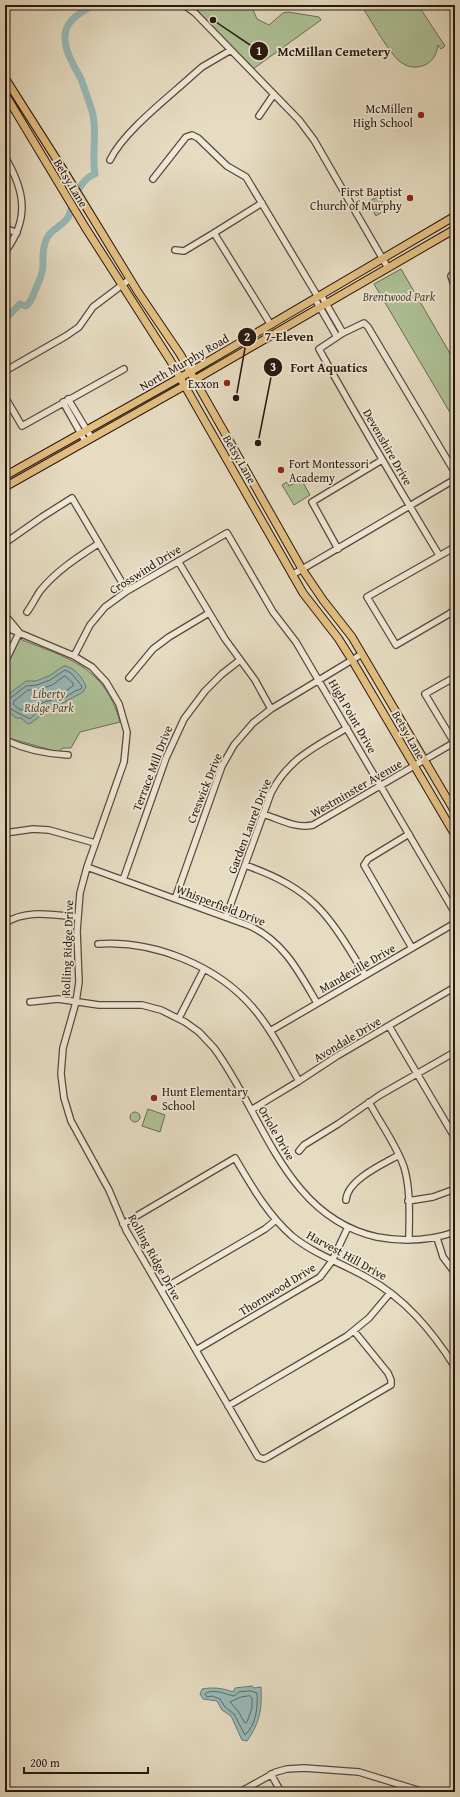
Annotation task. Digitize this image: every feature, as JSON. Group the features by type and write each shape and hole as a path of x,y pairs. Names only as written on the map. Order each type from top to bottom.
{"main road":[{"name":"Betsy Lane","path":"6,81 64,171 130,279 195,379 302,569 323,600 352,637 455,812"},
{"name":"Betsy Lane","path":"5,94 85,227 180,377 292,575 303,593 338,638 352,660 455,835"},
{"name":"North Murphy Road","path":"5,476 190,372 455,216"},
{"name":"North Murphy Road","path":"5,486 184,386 455,229"},
{"path":"218,444 229,438"},
{"path":"254,507 264,501"}],"street":[{"path":"184,5 195,13 299,120 314,140 388,268"},
{"path":"110,160 114,152 125,139 194,74 207,64 231,50"},
{"path":"260,116 274,94"},
{"path":"153,179 186,137 195,136 226,166 246,177 323,305 344,333"},
{"path":"5,157 20,187 23,204 17,233 5,252"},
{"path":"176,250 184,251 262,203"},
{"path":"5,228 17,233"},
{"path":"214,233 271,324"},
{"path":"453,274 455,288"},
{"path":"5,371 79,327 93,307 130,279"},
{"path":"292,575 452,481 454,477 454,471 368,327 364,323 337,337 323,305"},
{"name":"Devenshire Drive","path":"337,337 319,350 439,555"},
{"path":"5,396 22,426 62,402 124,369"},
{"path":"68,399 83,431"},
{"path":"62,402 88,439"},
{"path":"338,549 312,502 382,460"},
{"path":"5,543 72,498 127,591"},
{"name":"Crosswind Drive","path":"74,656 90,625 105,608 127,591 227,533"},
{"name":"High Point Drive","path":"227,533 273,612 296,642 319,680 455,913"},
{"path":"28,612 40,591 54,575 98,544"},
{"path":"455,547 367,597 396,645 455,609"},
{"path":"178,561 209,613 255,680 271,709"},
{"path":"129,678 153,649 169,637 209,613"},
{"name":"Rolling Ridge Drive","path":"5,615 20,633"},
{"name":"Rolling Ridge Drive","path":"5,627 8,630 20,633 74,656 92,667 106,682 119,704 127,732 124,762 95,843 80,893 77,917 79,970 76,1002 63,1048 61,1074 64,1098 76,1132 109,1190 123,1224 258,1457 264,1459 268,1457 391,1385 390,1378 379,1360 354,1331"},
{"path":"5,662 20,633"},
{"name":"Creswick Drive","path":"175,899 222,766 234,745 253,723 271,709 362,654"},
{"name":"Terrace Mill Drive","path":"123,880 166,758 184,719 205,692 222,674 240,660"},
{"path":"455,677 425,694 455,743"},
{"name":"Garden Laurel Drive","path":"226,917 275,784 291,764 308,751 347,728"},
{"path":"5,740 22,747 57,755 68,755"},
{"name":"Westminster Avenue","path":"264,814 294,825 313,825 382,787 455,743"},
{"path":"5,833 33,829 49,830 95,843"},
{"path":"409,834 364,862 365,867 412,948"},
{"path":"245,865 283,880 302,892 317,905 338,931 365,976"},
{"name":"Whisperfield Drive","path":"87,867 226,917 255,928 269,936 279,945 294,964 317,1003"},
{"path":"5,922 16,916 28,914 77,917"},
{"name":"Mandeville Drive","path":"270,1031 455,923"},
{"path":"98,944 119,944 147,948 186,960 204,969 238,992 257,1012 300,1081"},
{"path":"179,1018 204,969"},
{"name":"Avondale Drive","path":"251,1110 300,1081 336,1056 455,987"},
{"name":"Oriole Drive","path":"30,1002 52,999 99,1005 142,1005 161,1010 179,1018 195,1029 210,1043 220,1057 296,1185 318,1208 348,1227 374,1236 409,1240 437,1238 455,1232"},
{"path":"389,1026 455,1138"},
{"path":"299,1151 304,1145 338,1124 368,1102 455,1052"},
{"path":"368,1102 399,1155 406,1178 409,1240"},
{"path":"346,1200 347,1193 356,1183 369,1173 399,1155"},
{"name":"Harvest Hill Drive","path":"123,1224 235,1158 250,1183 276,1220 303,1244 332,1261 368,1278 390,1293 408,1308 426,1327 455,1367"},
{"path":"408,1201 434,1198 455,1190"},
{"path":"161,1290 265,1229 276,1220"},
{"name":"Thornwood Drive","path":"196,1350 312,1283 326,1271 348,1227"},
{"path":"437,1238 443,1257 455,1273"},
{"path":"228,1406 354,1331 369,1318 390,1293"},
{"path":"240,1792 271,1774 287,1769 298,1768 350,1770 369,1774 424,1792"},
{"path":"271,1774 281,1792"}],"green space":[{"path":"189,5 251,5 257,19 269,25 283,13 288,12 319,17 321,20 253,69 199,13"},
{"path":"361,5 418,5 445,46 441,49 438,45 434,57 425,65 414,67 405,65 392,53"},
{"path":"379,196 387,209 376,216 368,202"},
{"name":"Brentwood Park","path":"401,269 455,362 455,421 374,284"},
{"path":"301,479 310,495 294,505 282,485 287,482 289,486"},
{"name":"Liberty Ridge Park","path":"20,639 68,659 94,676 105,688 113,703 120,722 80,732 71,748 63,748 58,752 5,737 5,666"},
{"path":"148,1109 165,1115 160,1132 142,1126"},
{"path":"133,1112 137,1112 140,1117 137,1122 133,1122 130,1119 130,1115"}],"water":[{"path":"64,666 71,668 81,677 86,687 83,692 61,704 56,709 48,710 28,724 21,718 16,718 5,708 5,697 26,681 36,681 49,676"},
{"path":"252,1686 254,1688 261,1687 261,1702 255,1728 247,1741 242,1740 231,1716 222,1710 217,1701 203,1699 200,1694 202,1689 218,1688 233,1692 235,1688"}],"waterway":[{"path":"5,319 20,304 26,306 30,301 42,274 43,249 46,239 67,219 80,186 95,174 93,113 81,79 72,62 65,43 66,30 70,22 92,5"}],"place":[{"name":"McMillan Cemetery","path":"213,20"},
{"name":"McMillen High School","path":"421,115"},
{"name":"First Baptist Church of Murphy","path":"410,198"},
{"name":"Exxon","path":"227,383"},
{"name":"7-Eleven","path":"236,398"},
{"name":"Fort Aquatics","path":"258,443"},
{"name":"Fort Montessori Academy","path":"281,470"},
{"name":"Hunt Elementary School","path":"154,1098"}]}
